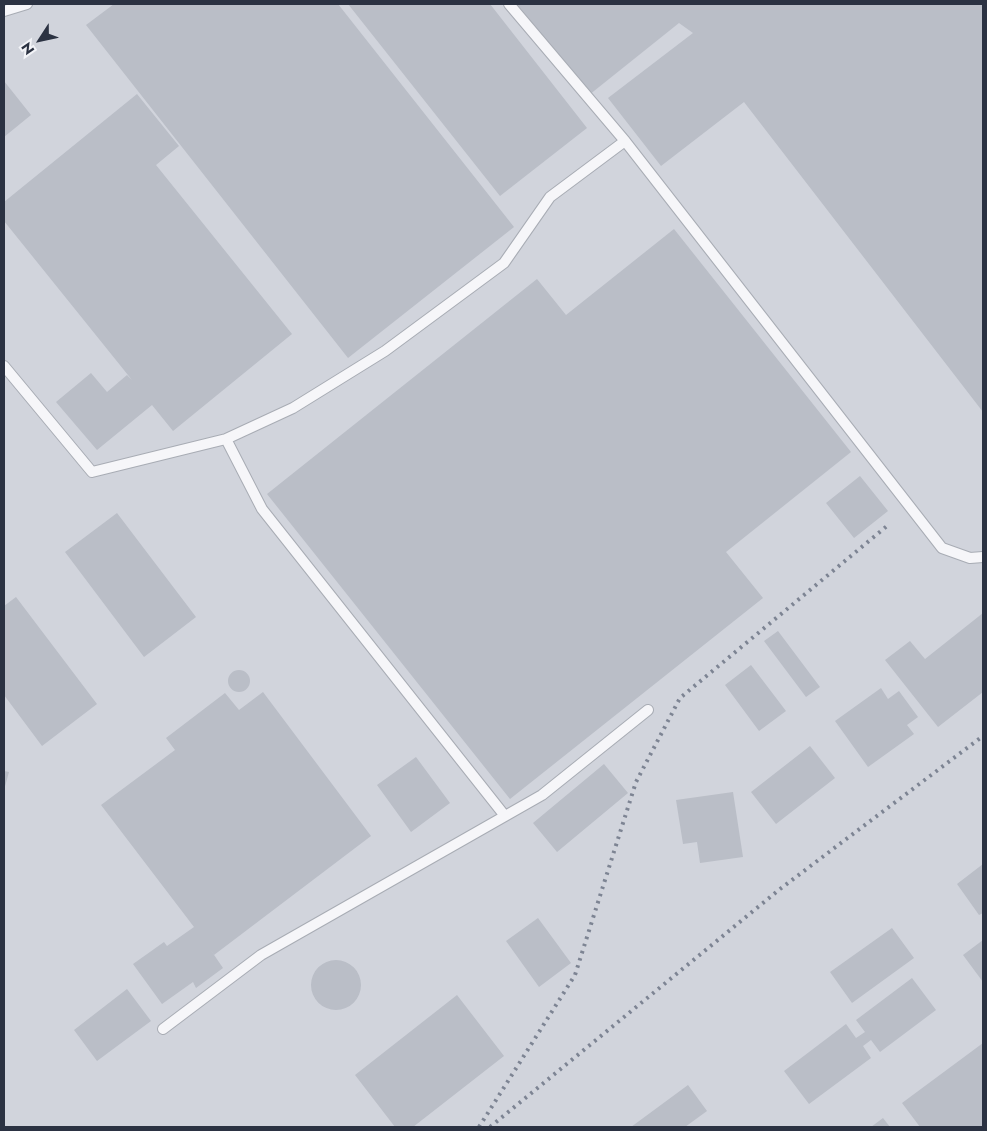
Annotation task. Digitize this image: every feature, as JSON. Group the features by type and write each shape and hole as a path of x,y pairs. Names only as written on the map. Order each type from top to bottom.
{"lane":[{"path":"4,11 27,4"},
{"path":"509,4 625,141 942,548 970,558 983,557"},
{"path":"4,366 92,472 226,439 293,408 385,351 504,263 550,197 625,141"},
{"path":"226,439 262,509 505,816"},
{"path":"163,1029 261,955 542,795 648,710"}],"shaded area":[{"path":"4,4 983,4 983,1127 4,1127"}],"building":[{"path":"114,4 338,4 514,227 348,358 86,25"},
{"path":"348,4 490,4 587,128 500,196"},
{"path":"517,4 983,4 983,412 744,102 661,166 608,98 693,33 679,23 589,95"},
{"path":"4,81 31,115 4,137"},
{"path":"137,94 179,146 156,165 292,334 173,431 152,405 97,450 56,402 91,373 107,392 127,375 132,380 4,221 4,202"},
{"path":"674,229 851,452 726,552 763,598 510,799 267,494 537,279 566,315"},
{"path":"860,476 888,511 854,538 826,503"},
{"path":"117,513 196,617 144,657 65,552"},
{"path":"16,597 97,704 42,746 4,695 4,606"},
{"path":"983,613 983,692 938,727 885,660 910,641 925,659"},
{"path":"778,631 820,687 806,697 764,641"},
{"path":"751,665 786,711 759,731 725,685"},
{"path":"239,670 247,673 250,681 247,689 239,692 231,689 228,681 231,673"},
{"path":"881,688 888,699 899,691 918,717 907,725 914,734 868,767 835,721"},
{"path":"263,692 371,836 214,955 223,968 196,988 193,982 162,1004 133,964 164,942 167,946 194,927 101,805 175,750 166,738 225,693 239,710"},
{"path":"810,746 835,778 776,824 751,792"},
{"path":"416,757 450,803 411,832 377,785"},
{"path":"604,764 628,793 557,852 533,823"},
{"path":"4,771 9,772 4,790"},
{"path":"733,792 743,857 700,863 697,842 683,844 676,800"},
{"path":"983,864 983,913 979,915 957,884"},
{"path":"538,918 571,963 539,987 506,941"},
{"path":"892,928 914,958 852,1003 830,972"},
{"path":"983,940 983,982 963,955"},
{"path":"336,960 345,962 356,971 361,985 359,994 350,1005 336,1010 327,1008 316,999 311,985 313,976 322,965"},
{"path":"912,978 936,1010 880,1052 871,1040 863,1046 871,1058 809,1104 784,1071 846,1024 856,1038 865,1032 856,1020"},
{"path":"127,989 151,1021 97,1061 74,1030"},
{"path":"457,995 504,1056 413,1127 395,1127 355,1075"},
{"path":"983,1043 983,1127 920,1127 902,1103"},
{"path":"688,1085 707,1111 685,1127 631,1127"},
{"path":"883,1118 890,1127 871,1127"}],"railway":[{"path":"479,1127 575,975 636,782 680,698 887,526"},
{"path":"490,1127 780,889 983,736"}]}
